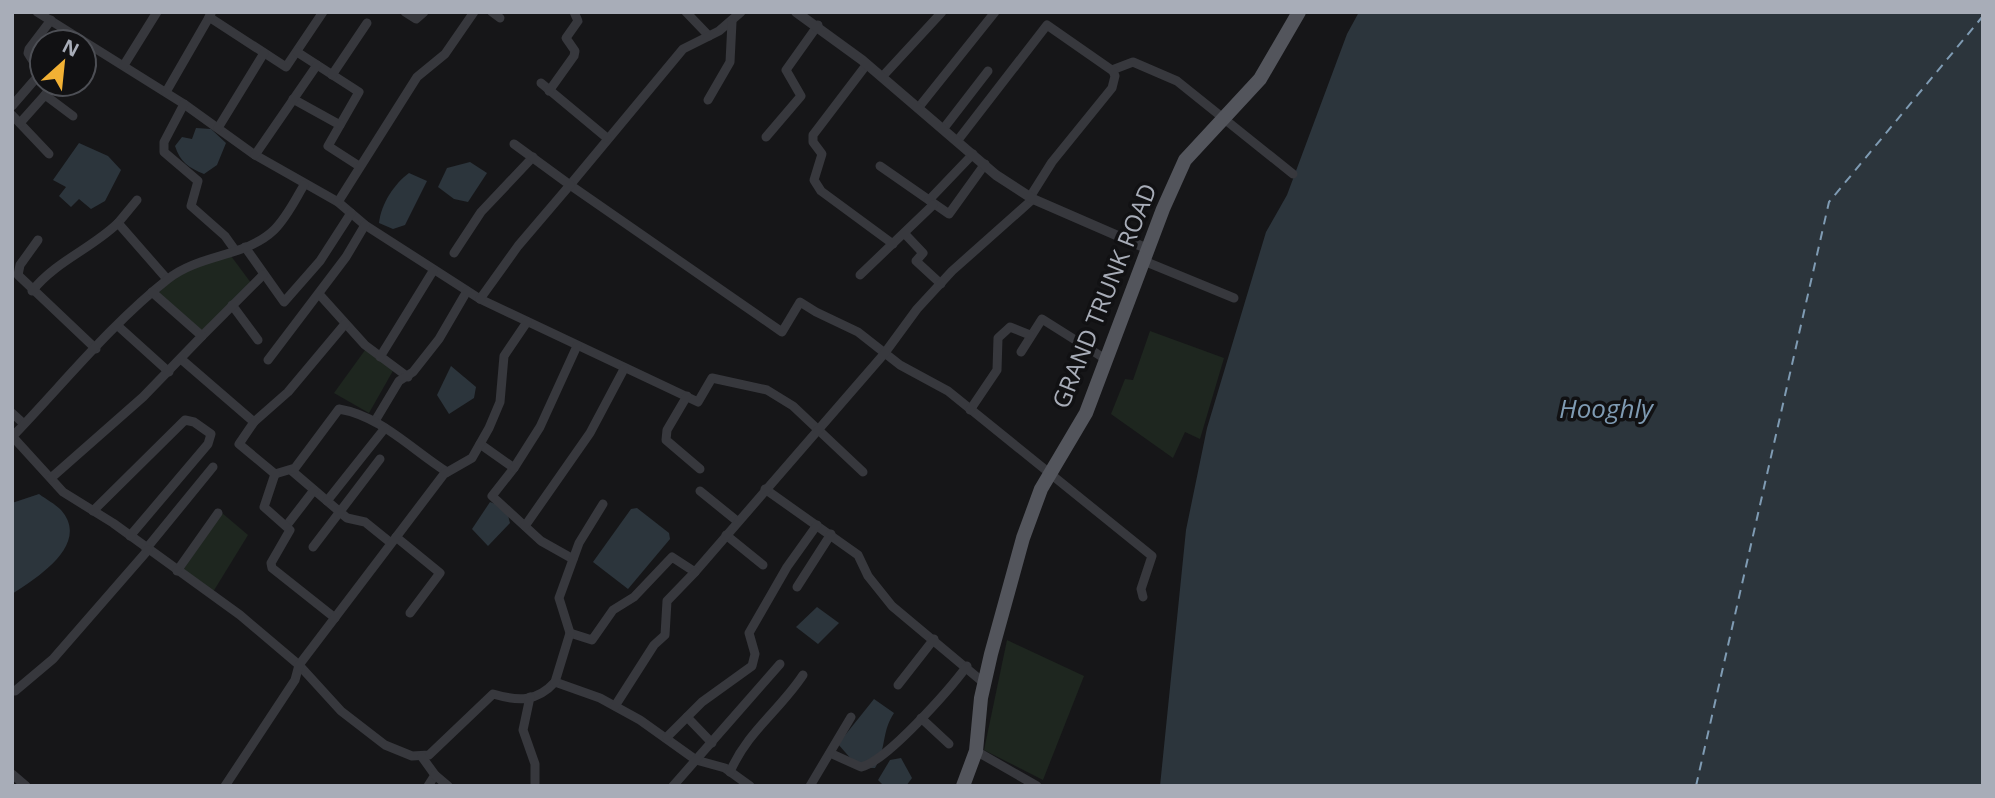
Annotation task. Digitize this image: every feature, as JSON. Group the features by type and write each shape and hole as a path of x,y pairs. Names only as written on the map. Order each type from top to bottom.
{"main road":[{"name":"GRAND TRUNK ROAD","path":"963,786 976,751 984,683 1023,538 1049,472 1086,413 1185,160 1221,118 1260,79 1299,12"}],"street":[{"path":"37,12 64,28"},
{"path":"124,65 158,12"},
{"path":"166,92 210,15 286,67 323,12"},
{"path":"405,12 416,19 424,12"},
{"path":"338,202 417,77 445,54 474,12"},
{"path":"549,92 574,56 575,51 566,38 578,21 574,12"},
{"path":"686,12 709,36"},
{"path":"480,299 518,246 682,49 732,22 741,12"},
{"path":"796,12 867,64 985,164 1032,198 1234,298"},
{"path":"882,77 942,12"},
{"path":"919,107 995,12"},
{"path":"12,106 38,76 38,68 28,54 29,49 51,20"},
{"path":"708,100 728,69 732,22"},
{"path":"332,75 367,23"},
{"path":"766,136 801,96 802,92 786,70 818,26"},
{"path":"615,706 654,645 665,635 667,601 884,354 940,284 1032,198 1064,145 1112,88 1115,76 1112,70 1047,26 958,140"},
{"path":"98,49 184,104 255,155 338,202 365,225 480,299 698,402 712,378 767,390 793,406 863,472"},
{"path":"297,52 359,92 328,146 359,166"},
{"path":"218,128 264,53"},
{"path":"1112,70 1133,62 1169,77 1293,174"},
{"path":"867,64 813,135 813,142 822,154 814,180 821,191 893,244"},
{"path":"255,155 317,65"},
{"path":"944,128 988,71"},
{"path":"541,83 607,138"},
{"path":"20,123 42,98"},
{"path":"49,98 73,116"},
{"path":"293,99 340,125"},
{"path":"184,104 164,142 163,152 198,181 191,206 215,230 240,248 284,302 320,261 351,213"},
{"path":"12,115 49,154"},
{"path":"514,144 782,332 800,302 816,313 858,332 884,354 939,385 1152,556 1141,589 1143,597"},
{"path":"860,275 905,234 973,154"},
{"path":"454,253 481,212 533,157"},
{"path":"880,166 931,203 951,212 985,164"},
{"path":"304,185 275,229 240,248 185,266 167,279 13,436 63,492 130,536 240,615 299,665 341,711 384,746 422,757 429,755 493,694 519,702 548,690 555,682 570,633 559,598 573,559 603,504"},
{"path":"32,291 51,270 99,241 137,200"},
{"path":"118,223 167,279"},
{"path":"268,360 319,294 365,225"},
{"path":"905,234 923,253 916,261 940,284"},
{"path":"38,240 18,271 20,279 96,349"},
{"path":"380,357 433,271"},
{"path":"51,478 169,372 263,275"},
{"path":"375,421 399,381 408,377 439,339 467,291"},
{"path":"152,292 202,336"},
{"path":"319,294 345,324 380,357 408,377"},
{"path":"232,305 258,340"},
{"path":"1021,352 1030,335 1041,320 1045,319 1107,360"},
{"path":"225,786 295,680 299,665 447,472 472,458 498,411 505,356 527,322"},
{"path":"345,324 288,392 254,422 240,439 239,447 275,474 292,471 339,409 357,412 375,421 447,472"},
{"path":"118,326 169,372"},
{"path":"970,410 997,370 998,338 1010,327 1030,335"},
{"path":"573,559 541,541 492,496 540,427 577,346"},
{"path":"181,359 254,422"},
{"path":"525,526 590,433 624,369"},
{"path":"687,396 667,430 666,440 700,469"},
{"path":"12,412 24,425"},
{"path":"93,511 185,420 208,431 211,434 208,444 130,536"},
{"path":"327,501 385,428"},
{"path":"480,444 514,468"},
{"path":"313,547 341,513 355,488 380,459"},
{"path":"12,690 15,691 52,659 147,550 213,467"},
{"path":"292,471 351,520 365,522 440,573 439,578 410,613"},
{"path":"275,474 264,507 287,526 289,533 271,566 335,618"},
{"path":"765,489 831,534 862,559 867,576 892,606 967,666 984,683"},
{"path":"287,526 314,490"},
{"path":"699,491 737,521"},
{"path":"177,571 218,513"},
{"path":"667,737 702,702 752,666 755,654 749,634 787,567 817,525"},
{"path":"797,587 831,534"},
{"path":"726,535 763,565"},
{"path":"570,633 592,640 613,610 634,597 672,557 695,572"},
{"path":"898,685 934,639"},
{"path":"673,786 780,664"},
{"path":"830,753 861,767 878,761 967,666"},
{"path":"730,772 744,743 781,705 803,675"},
{"path":"555,682 615,706 667,737 696,760 730,772 750,786"},
{"path":"530,697 523,730 534,764 535,786"},
{"path":"687,717 712,743"},
{"path":"810,786 851,717"},
{"path":"921,718 949,744"},
{"path":"976,751 1037,786"},
{"path":"422,757 435,775 448,786"},
{"path":"12,774 26,786"},
{"path":"428,786 435,775"}],"shaded area":[{"path":"231,256 254,287 204,334 158,293 184,270"},
{"path":"1150,331 1224,358 1200,439 1185,432 1173,458 1111,414 1125,379 1133,380"},
{"path":"368,346 394,369 369,413 334,393"},
{"path":"222,513 248,535 213,592 183,570"},
{"path":"1007,640 1084,676 1043,780 984,750"}],"water":[{"name":"Hooghly","path":"1359,12 1983,12 1983,786 1160,786 1186,530 1207,428 1266,232 1287,195 1347,34"},
{"path":"196,128 211,129 226,143 217,165 204,174 186,164 175,146 182,137 192,139"},
{"path":"79,143 108,156 121,170 105,201 91,209 79,199 71,207 59,196 66,187 53,180"},
{"path":"470,162 487,173 468,202 454,199 438,187 447,168"},
{"path":"409,173 427,181 405,225 393,229 379,223 389,195"},
{"path":"451,366 476,387 474,398 449,414 437,395"},
{"path":"39,494 61,510 69,523 70,535 57,559 12,594 12,503"},
{"path":"490,502 506,508 510,523 488,546 472,529"},
{"path":"637,508 669,533 670,539 628,589 593,562 631,509"},
{"path":"817,607 839,623 818,644 796,627"},
{"path":"874,699 894,713 875,768 859,768 838,744"},
{"path":"901,758 912,778 906,786 884,786 878,780 890,760"}],"ferry route":[{"path":"1696,786 1829,202 1983,16"}]}
